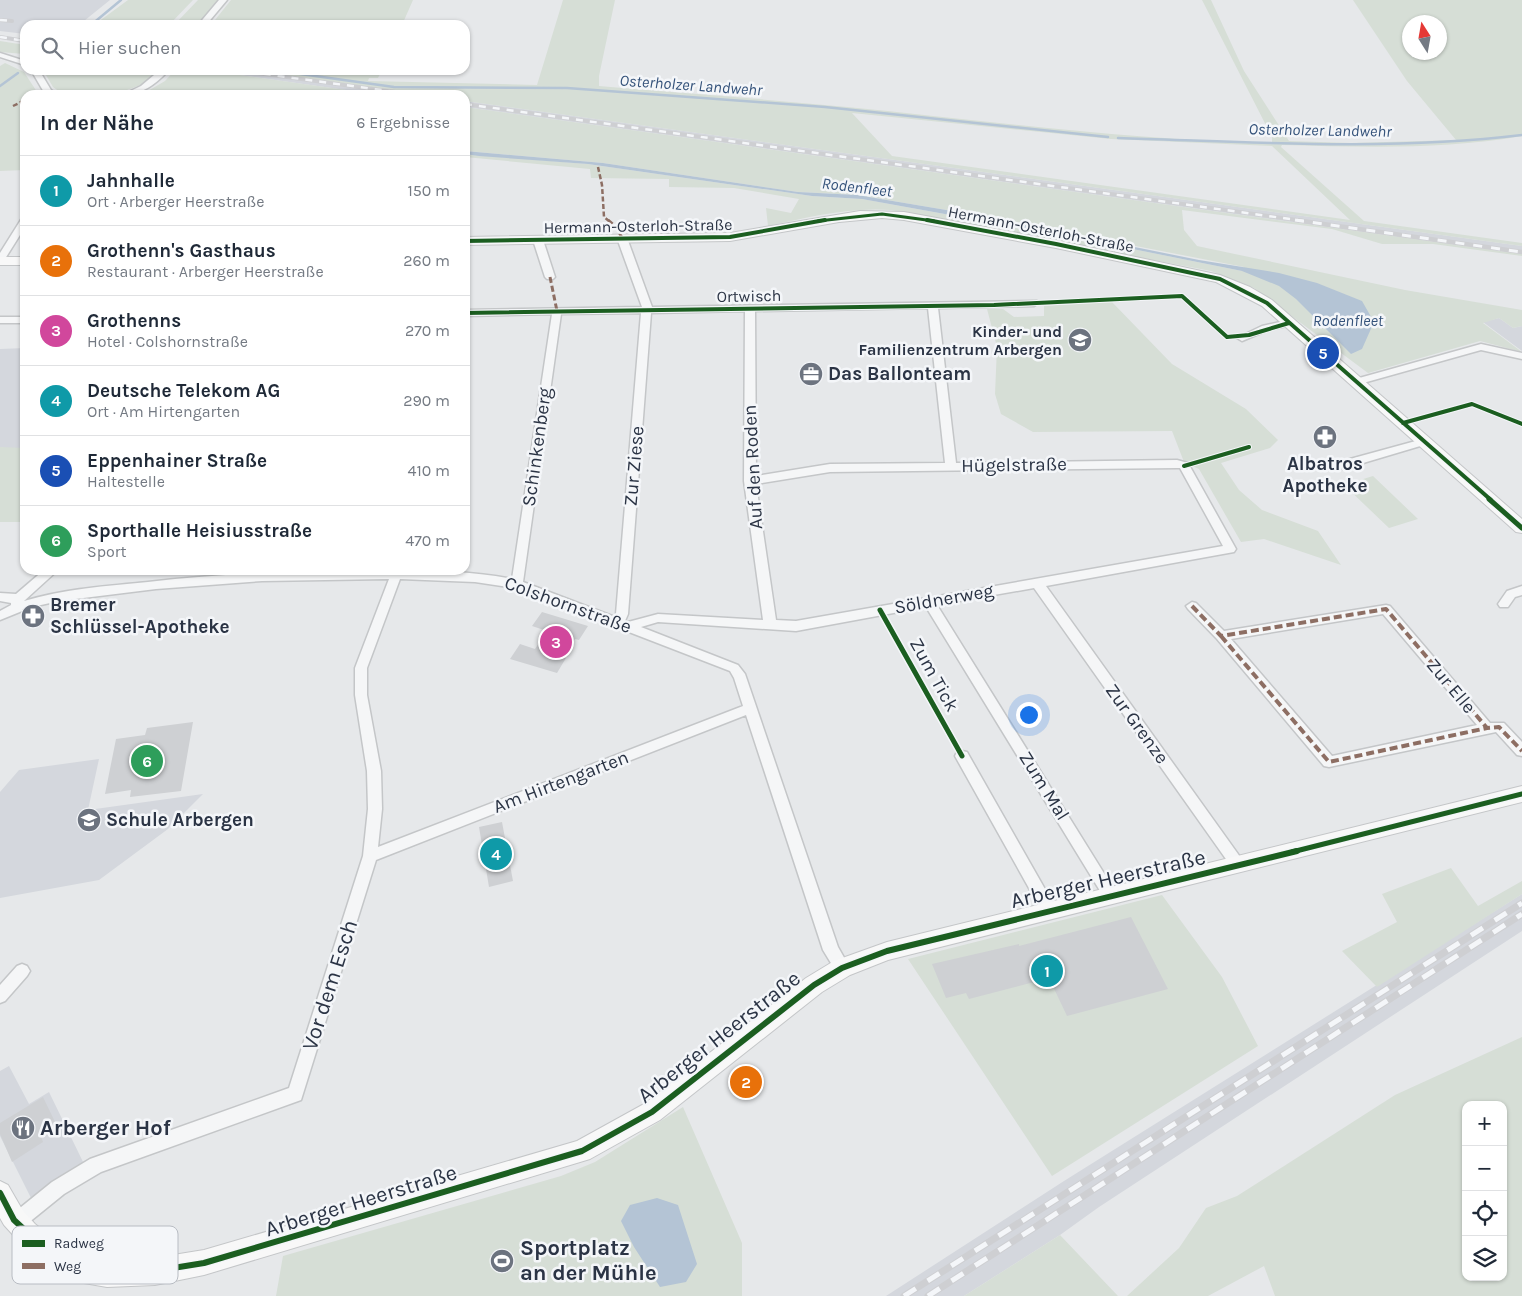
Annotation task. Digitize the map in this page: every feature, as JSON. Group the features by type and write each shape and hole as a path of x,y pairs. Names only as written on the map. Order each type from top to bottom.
{"street":[{"path":"206,20 223,0"},
{"path":"0,55 20,61"},
{"path":"38,75 47,90"},
{"path":"139,90 159,75"},
{"name":"Hermann-Osterloh-Straße","path":"470,241 730,237 762,233 852,215 879,214 904,216 1056,244 1220,278 1260,298 1522,528"},
{"path":"0,261 20,228"},
{"name":"Zur Ziese","path":"622,238 647,304 622,614 623,624"},
{"path":"538,240 550,277"},
{"path":"0,261 20,261"},
{"name":"Ortwisch","path":"470,313 1034,303"},
{"path":"933,305 951,466"},
{"name":"Auf den Roden","path":"750,308 750,481 770,624"},
{"name":"Schinkenberg","path":"517,584 557,311"},
{"path":"0,320 20,320"},
{"path":"1242,338 1265,328 1289,323"},
{"path":"1356,382 1481,347 1522,356"},
{"path":"1343,465 1423,442"},
{"name":"Hügelstraße","path":"750,481 830,468 1177,464 1184,466 1230,549"},
{"name":"Söldnerweg","path":"623,624 658,618 796,626 1230,549"},
{"path":"0,616 18,603 47,575"},
{"name":"Colshornstraße","path":"0,597 18,603 202,580 306,575"},
{"name":"Colshornstraße","path":"396,575 488,578 517,584 734,668 740,676 831,950 842,968"},
{"name":"Vor dem Esch","path":"16,1222 58,1188 96,1166 294,1094 370,856 375,809 374,771 361,695 361,668 396,575"},
{"name":"Zur Grenze","path":"1037,583 1238,865"},
{"path":"1504,604 1511,594 1522,590"},
{"name":"Zum Mal","path":"928,602 1110,895"},
{"path":"1192,606 1222,636 1329,762 1487,728"},
{"name":"Zur Elle","path":"1222,636 1386,609 1487,728 1500,727 1522,751"},
{"name":"Am Hirtengarten","path":"370,856 751,708"},
{"path":"962,756 1049,910"},
{"name":"Arberger Heerstraße","path":"178,1268 248,1251 582,1151 652,1112 814,985 842,968 917,942 1440,816 1522,794"},
{"path":"0,996 22,971"},
{"name":"Arberger Heerstraße","path":"0,1193 16,1222 21,1226"}],"shaded area":[{"path":"0,0 110,0 85,20 20,20 20,33 0,31"},
{"path":"128,0 193,0 174,20 101,20"},
{"path":"198,0 218,0 201,20 179,20"},
{"path":"231,0 413,0 404,20 215,20"},
{"path":"563,0 615,0 599,76 599,86 816,104 1112,134 1272,143 1272,137 1202,0 1211,0 1244,71 1289,141 1351,143 1456,140 1407,81 1353,0 1522,0 1522,136 1432,146 1282,145 1281,147 1364,221 1522,243 1522,246 470,102 470,90 386,90 282,75 380,75 378,78 369,78 368,81 537,85","holes":["852,113 1111,139 1272,146 1350,220 892,156"]},
{"path":"0,41 20,44 20,54 0,52"},
{"path":"5,63 20,70 20,75 26,75 36,90 20,90 20,170 0,171 0,66"},
{"path":"46,75 153,75 143,84 127,90 57,90 53,87"},
{"path":"170,75 240,75 346,90 150,90 165,81"},
{"path":"239,75 282,75 386,90 346,90"},
{"path":"470,102 1522,246 1522,254 470,108"},
{"path":"470,108 1522,254 1522,256 1433,244 1382,244 1332,229 1182,210 1184,230 1197,246 1405,290 1522,310 1522,326 1513,328 1499,318 1483,323 1522,352 1480,341 1368,373 1254,288 1211,271 891,210 844,211 768,226 766,208 791,213 799,199 734,188 669,187 669,179 591,178 590,169 470,157 470,154 588,164 812,196 862,199 1083,239 1242,271 1244,267 976,215 857,195 798,192 603,163 470,151"},
{"path":"1112,302 1172,364 1246,409 1278,440 1270,448 1221,463 1239,490 1262,510 1318,531 1341,565 1264,539 1241,542 1199,469 1184,462 1172,431 1033,432 1001,414 995,394 997,347 987,309 1003,309 1014,317 1044,316 1044,306"},
{"path":"1499,318 1513,328 1522,326 1522,351 1483,322"},
{"path":"20,348 20,448 0,447 0,349"},
{"path":"0,447 20,448 20,522 0,522"},
{"path":"1373,476 1418,519 1389,528 1344,485"},
{"name":"Schule Arbergen","path":"99,759 88,810 203,794 168,829 99,880 0,898 0,792 19,770"},
{"path":"1451,868 1478,906 1522,881 1522,894 1377,987 1342,951 1397,922 1382,894"},
{"path":"1522,894 1522,931 1099,1207 1060,1235 964,1296 886,1296 1064,1181"},
{"path":"1162,895 1222,977 1258,1046 1052,1176 908,959"},
{"path":"1522,1037 1522,1296 1275,1296 1264,1266 1208,1296 1127,1296 1179,1248 1206,1208 1237,1196 1395,1095"},
{"path":"9,1066 29,1104 49,1092 85,1166 33,1202 0,1136 0,1071"},
{"path":"683,1107 742,1243 742,1296 276,1296 283,1256 561,1176 595,1162"},
{"path":"1060,1235 1118,1296 964,1296"}],"water":[{"name":"Rodenfleet","path":"470,151 603,163 798,192 857,195 976,215 1199,260 1279,273 1317,283 1362,301 1374,322 1362,349 1351,354 1296,299 1279,286 1242,271 1083,239 862,199 812,196 588,164 470,155"},
{"path":"657,1198 678,1205 697,1264 686,1282 660,1287 634,1247 621,1221 630,1205"}],"building":[{"path":"542,612 588,626 579,640 575,639 562,657 566,658 557,673 510,659 520,644 535,649 547,631 532,626"},
{"path":"193,722 181,791 130,797 131,790 105,794 116,739 145,735 147,728"},
{"path":"502,822 513,881 489,887 479,827"},
{"path":"1131,917 1168,989 1067,1016 1049,978 969,999 966,993 946,998 932,964 1019,944 1019,946"},
{"name":"Arberger Hof","path":"43,1097 55,1122 39,1132 43,1142 12,1162 0,1134 0,1123"}],"waterway":[{"name":"Osterholzer Landwehr","path":"97,20 121,0"},
{"path":"0,86 18,73"},
{"name":"Osterholzer Landwehr","path":"308,75 394,87 567,88 825,107 1108,137"},
{"name":"Osterholzer Landwehr","path":"1118,138 1371,144 1472,140 1522,135"}],"railway":[{"path":"0,20 12,21"},
{"path":"0,37 20,40"},
{"path":"272,75 381,90"},
{"path":"470,105 1304,221"},
{"path":"1295,220 1522,252"},
{"path":"904,1296 1522,903"},
{"path":"928,1296 1522,914"}],"marked path":[{"path":"13,106 20,102"},
{"path":"598,167 602,185 604,217 617,228 622,238"},
{"path":"550,277 557,311"},
{"path":"1192,606 1221,636 1386,609 1487,728 1499,727 1522,751"},
{"path":"1221,636 1329,762 1487,728"}],"cycle path":[{"path":"470,241 730,237 839,218 882,214 904,216 1056,244 1220,279 1245,290 1267,303 1522,528"},
{"path":"470,313 994,305 1182,296 1227,337 1241,337 1289,323"},
{"path":"1403,423 1472,404 1522,424"},
{"path":"1184,466 1249,447"},
{"name":"Zum Tick","path":"880,610 962,756"},
{"path":"178,1268 248,1251 582,1151 652,1112 814,985 842,968 887,951 1440,816 1522,794"},
{"path":"0,1193 14,1220 20,1226"}],"place":[{"name":"Kinder- und Familienzentrum Arbergen","path":"1080,340"},
{"name":"Eppenhainer Straße","path":"1323,353"},
{"name":"Das Ballonteam","path":"811,374"},
{"name":"Albatros Apotheke","path":"1325,437"},
{"name":"Bremer Schlüssel-Apotheke","path":"33,616"},
{"name":"Grothenns","path":"556,642"},
{"name":"Sporthalle Heisiusstraße","path":"147,761"},
{"name":"Schule Arbergen","path":"89,820"},
{"name":"Deutsche Telekom AG","path":"496,854"},
{"name":"Jahnhalle","path":"1047,971"},
{"name":"Grothenn's Gasthaus","path":"746,1082"},
{"name":"Arberger Hof","path":"23,1128"},
{"name":"Sportplatz an der Mühle","path":"502,1261"}]}
